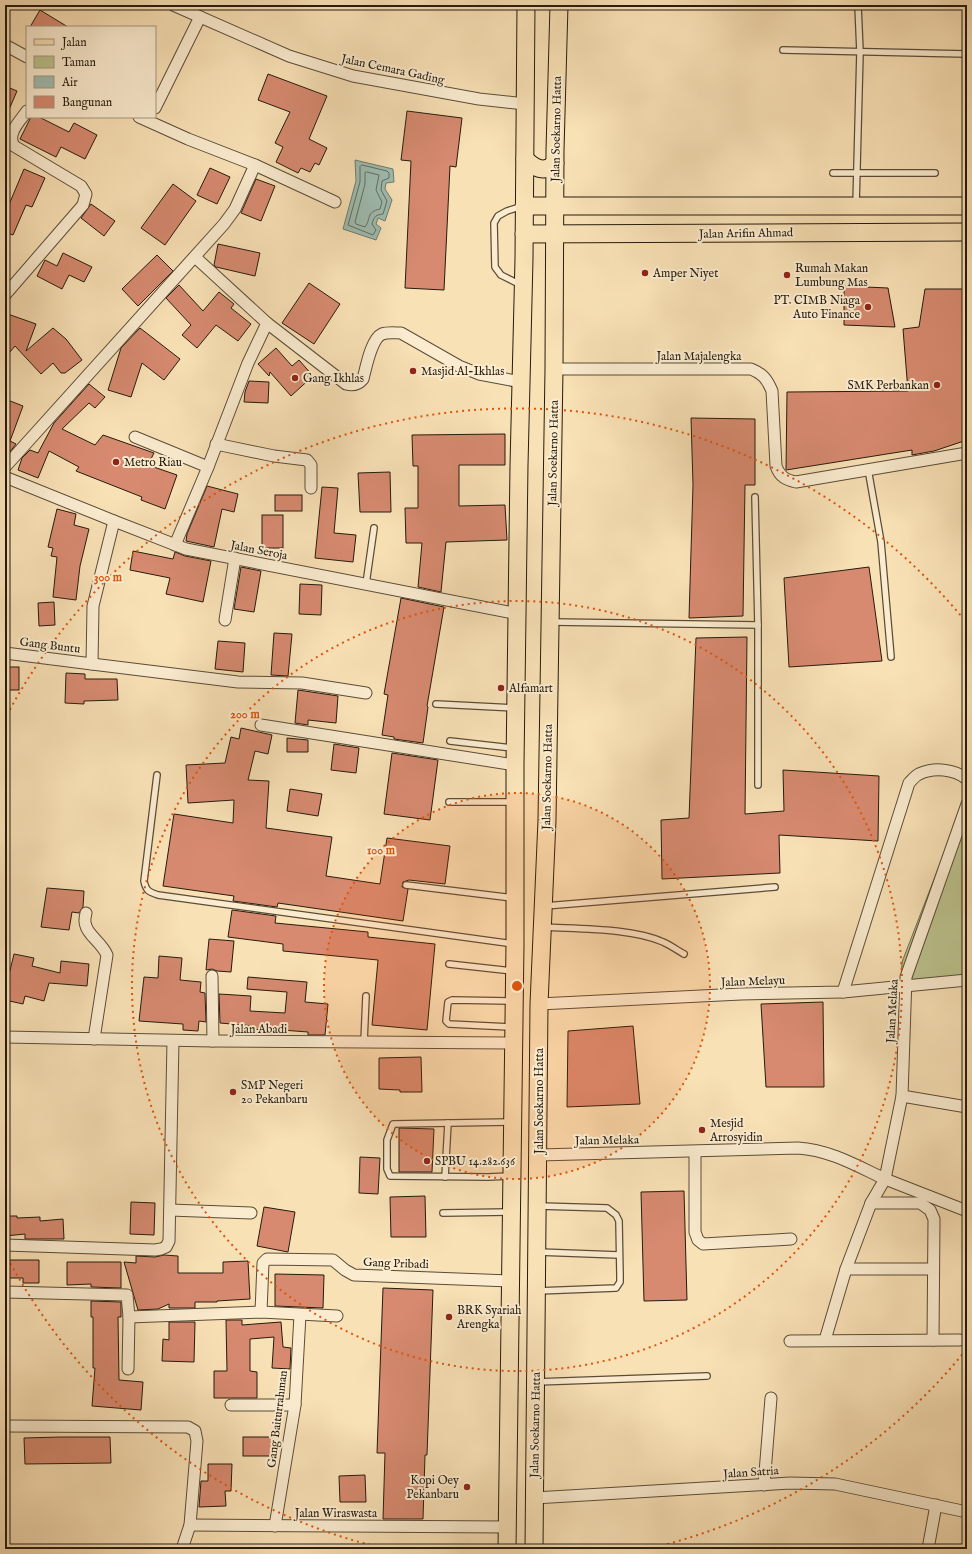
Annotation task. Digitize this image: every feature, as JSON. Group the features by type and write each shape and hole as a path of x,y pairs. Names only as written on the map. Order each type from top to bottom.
{"main road":[{"path":"507,1549 515,971 515,765 524,234 526,5"},
{"name":"Jalan Soekarno Hatta","path":"534,1549 540,1004 547,820 556,234 555,163 559,5"},
{"path":"525,159 533,167 538,169 552,166 555,163"},
{"path":"524,206 967,206"},
{"name":"Jalan Arifin Ahmad","path":"524,234 967,232"},
{"path":"509,1347 536,1346"}],"street":[{"name":"Jalan Cemara Gading","path":"173,5 288,56 353,76 479,99 525,104"},
{"path":"156,106 200,17"},
{"path":"5,45 26,56"},
{"path":"5,295 83,205 86,194 81,186 14,146 10,138 26,112"},
{"path":"146,119 256,165 335,202"},
{"path":"5,467 224,224 235,209 256,165"},
{"path":"194,257 267,323 346,384 350,385 360,383 363,379 374,340 381,334 391,333 401,334 459,366 479,374 521,382"},
{"path":"175,545 208,467 248,363 267,323"},
{"name":"Jalan Majalengka","path":"554,369 751,369 759,372 768,381 772,391 776,466 779,474 783,478 796,482 967,453"},
{"path":"135,437 208,467"},
{"path":"216,444 274,456 307,460 311,465 311,488"},
{"name":"Jalan Seroja","path":"5,477 186,549 518,614"},
{"name":"Gang Buntu","path":"5,653 92,664 93,606 114,521"},
{"path":"225,620 235,558"},
{"path":"92,664 238,682 302,683 366,693"},
{"path":"261,725 515,765"},
{"path":"843,992 909,783 917,775 928,771 941,770 960,774 967,779"},
{"name":"Jalan Melaka","path":"885,1179 902,1096 905,987 908,970 967,804"},
{"path":"86,913 86,927 88,931 104,948 108,955 94,1039"},
{"path":"212,976 213,1041"},
{"name":"Jalan Melayu","path":"540,1004 741,994 843,992 967,980"},
{"name":"Jalan Abadi","path":"5,1037 364,1043 514,1035"},
{"path":"5,1245 161,1249 166,1247 169,1241 173,1041"},
{"path":"902,1096 967,1107"},
{"name":"Jalan Melaka","path":"539,1155 695,1152 798,1148 812,1149 826,1152 885,1179 967,1211"},
{"path":"695,1152 695,1232 698,1240 703,1244 791,1239"},
{"path":"825,1340 846,1269 871,1203 885,1179"},
{"path":"871,1203 920,1203 930,1210 934,1219 933,1340"},
{"path":"170,1210 250,1213"},
{"name":"Gang Pribadi","path":"261,1312 263,1263 267,1260 333,1260 354,1275 511,1281"},
{"path":"846,1269 933,1269"},
{"path":"5,1292 123,1294 127,1296 129,1317 128,1369"},
{"path":"129,1317 261,1312 337,1316"},
{"name":"Gang Baiturrahman","path":"275,1526 294,1405 300,1315"},
{"path":"790,1341 960,1340"},
{"path":"764,1485 771,1398"},
{"path":"231,1405 294,1405"},
{"path":"5,1426 188,1427 194,1431 197,1442 190,1525 182,1549"},
{"name":"Jalan Satria","path":"534,1498 790,1483 835,1484 967,1512"},
{"path":"928,1549 936,1505"},
{"name":"Jalan Wiraswasta","path":"190,1525 507,1527"}],"lane":[{"path":"856,206 860,52 858,5"},
{"path":"783,50 967,54"},
{"path":"833,173 935,173"},
{"path":"523,286 501,275 495,267 494,223 498,216 507,211 524,206"},
{"path":"868,469 880,542 891,657"},
{"path":"755,497 758,624 758,785"},
{"path":"366,584 374,528"},
{"path":"549,622 758,624"},
{"path":"436,704 517,708"},
{"path":"450,741 516,748"},
{"path":"157,775 144,881 145,888 149,892 158,895 515,944"},
{"path":"449,802 515,802"},
{"path":"406,885 515,899"},
{"path":"543,906 775,887"},
{"path":"543,927 624,932 645,935 663,942 684,954"},
{"path":"449,964 515,971"},
{"path":"364,1043 366,996"},
{"path":"514,1002 452,1000 448,1002 447,1005 446,1021 449,1024 514,1035"},
{"path":"512,1122 393,1124 386,1140 387,1169 390,1176 512,1176"},
{"path":"445,1177 448,1123"},
{"path":"537,1291 616,1288 620,1282 619,1221 611,1210 607,1208 538,1206"},
{"path":"443,1213 511,1212"},
{"path":"538,1252 620,1255"},
{"path":"536,1382 707,1376"}],"green space":[{"path":"965,799 967,800 967,978 901,985 902,962"}],"water":[{"path":"355,160 393,169 394,182 386,183 385,189 392,200 385,221 378,218 376,224 381,228 376,240 343,229 356,181"}],"building":[{"path":"40,10 66,26 31,26"},
{"path":"268,74 327,96 309,139 327,148 319,165 315,163 310,172 301,168 298,173 276,162 283,147 275,143 290,112 258,100"},
{"path":"5,86 17,91 5,119"},
{"path":"407,111 462,118 456,167 450,166 444,290 405,288 411,161 401,160"},
{"path":"30,118 41,118 69,132 74,123 97,135 85,159 61,147 56,157 20,139"},
{"path":"210,168 230,177 217,204 197,195"},
{"path":"24,169 45,178 32,207 26,205 13,235 5,232 5,214"},
{"path":"256,179 275,186 261,221 241,213"},
{"path":"173,184 196,201 165,245 141,228"},
{"path":"91,204 115,221 104,236 81,218"},
{"path":"218,244 260,253 255,276 216,267 214,265"},
{"path":"63,253 92,267 84,282 69,275 62,289 37,276 45,260 57,266"},
{"path":"157,255 173,271 138,306 122,289"},
{"path":"309,283 340,304 314,344 282,323"},
{"path":"179,285 203,311 219,292 234,304 231,308 251,324 238,341 216,325 197,348 182,335 191,325 166,298"},
{"name":"PT. CIMB Niaga Auto Finance","path":"844,286 888,288 895,327 844,325"},
{"path":"925,289 967,289 967,440 934,451 912,455 912,450 786,470 787,392 908,391 903,329 919,327"},
{"path":"5,313 36,324 26,351 53,328 66,339 82,360 65,373 61,373 53,363 41,374 15,346 5,358"},
{"path":"140,328 180,359 164,380 142,363 131,397 108,390 121,348"},
{"path":"276,348 292,366 299,360 313,376 291,396 270,372 269,376 258,364"},
{"path":"249,381 269,382 268,403 244,402 245,392"},
{"path":"89,384 105,397 95,408 89,403 62,429 95,445 103,435 154,453 148,465 177,475 165,509 141,500 142,497 76,471 79,467 49,451 38,478 18,470 22,458 30,450 38,453 54,423"},
{"path":"5,399 23,406 10,441 16,444 9,453 5,451"},
{"path":"691,418 755,419 755,485 745,485 743,616 689,618 693,485"},
{"path":"505,434 505,465 459,465 459,506 505,505 507,540 446,542 441,592 418,587 422,543 406,543 405,508 418,508 418,466 413,466 412,435"},
{"path":"390,472 391,512 360,512 358,473"},
{"path":"207,486 238,494 234,512 222,509 214,547 186,541 187,534"},
{"path":"322,487 338,488 334,533 356,535 353,562 315,558"},
{"path":"275,495 302,495 302,511 275,511"},
{"path":"57,509 76,514 74,525 89,529 80,566 76,600 53,597 57,557 51,556 53,548 48,547"},
{"path":"262,515 283,515 283,548 262,548"},
{"path":"133,551 173,559 175,552 185,556 211,561 203,602 166,594 170,578 130,570"},
{"path":"241,567 261,571 254,612 234,609"},
{"path":"869,567 882,661 789,667 784,578"},
{"path":"300,584 322,585 321,615 299,614"},
{"path":"401,598 444,607 427,706 423,743 394,739 394,737 382,735 388,695 384,694"},
{"path":"54,602 55,625 39,626 38,603"},
{"path":"274,633 292,634 288,676 271,675"},
{"path":"747,637 745,814 784,811 783,770 879,776 878,841 779,835 780,873 662,879 661,820 689,818 696,638"},
{"path":"218,641 245,643 243,672 215,669"},
{"path":"5,667 19,667 19,690 5,690"},
{"path":"66,673 85,674 85,679 117,679 118,700 84,701 84,704 65,703"},
{"path":"298,690 338,696 336,723 308,720 308,725 295,723"},
{"path":"241,728 272,735 268,754 255,751 248,780 269,781 266,828 332,837 326,876 380,884 387,838 450,846 445,884 409,880 403,882 402,887 408,889 403,921 278,903 277,907 233,901 234,896 163,886 174,814 233,823 234,800 188,803 186,765 225,763 231,737 239,739"},
{"path":"287,738 308,740 308,752 287,752"},
{"path":"334,744 359,748 356,773 331,770"},
{"path":"392,753 438,760 430,820 384,814"},
{"path":"290,789 322,794 318,816 287,811"},
{"path":"47,888 84,891 83,907 79,913 72,912 69,930 41,927"},
{"path":"232,910 276,916 275,923 368,932 368,937 435,944 427,1030 372,1025 378,960 283,951 283,944 228,937"},
{"path":"209,939 234,941 231,972 212,969 206,970"},
{"path":"14,954 34,958 32,966 60,973 61,961 89,964 87,986 49,983 44,1001 25,996 23,1004 5,1000 5,991"},
{"path":"159,956 182,958 180,980 201,982 200,992 205,993 206,1022 199,1021 198,1031 183,1030 183,1024 139,1021 144,977 158,978"},
{"path":"248,977 307,982 305,1002 328,1004 325,1035 308,1035 308,1032 268,1029 268,1031 254,1029 254,1026 220,1023 219,994 251,996 250,1011 285,1013 287,992 247,989"},
{"path":"823,1002 824,1087 766,1087 761,1004"},
{"path":"633,1026 640,1104 567,1107 568,1031"},
{"path":"421,1057 422,1092 400,1092 400,1090 379,1089 379,1058"},
{"path":"399,1128 434,1129 432,1172 399,1172"},
{"path":"360,1157 380,1158 378,1194 359,1193"},
{"path":"684,1191 687,1300 644,1301 641,1192"},
{"path":"425,1196 426,1237 391,1237 390,1197"},
{"path":"131,1202 155,1203 154,1235 130,1234"},
{"path":"264,1207 295,1212 288,1252 257,1246"},
{"path":"5,1216 17,1216 17,1218 40,1217 40,1221 63,1219 64,1239 25,1239 25,1234 5,1236"},
{"path":"164,1255 178,1256 178,1273 223,1273 223,1262 248,1261 250,1299 195,1302 195,1308 169,1308 169,1304 158,1309 138,1310 124,1262 136,1263 136,1256 155,1257"},
{"path":"5,1260 39,1260 39,1283 23,1283 23,1278 5,1278"},
{"path":"67,1262 121,1262 121,1288 91,1287 91,1284 67,1285"},
{"path":"275,1274 324,1275 323,1308 275,1306"},
{"path":"383,1288 433,1290 427,1455 425,1455 423,1519 383,1519 385,1453 377,1453"},
{"path":"91,1301 121,1302 121,1317 118,1317 119,1380 143,1382 141,1410 92,1406 95,1368 93,1368 93,1317 91,1317"},
{"path":"226,1320 242,1320 242,1325 281,1322 283,1347 291,1348 290,1369 272,1368 274,1337 250,1339 250,1371 257,1372 257,1398 214,1398 214,1371 227,1371"},
{"path":"169,1322 195,1322 194,1362 162,1361 163,1339 169,1340"},
{"path":"110,1437 111,1463 25,1464 24,1438"},
{"path":"243,1437 273,1437 273,1456 243,1456"},
{"path":"208,1464 232,1464 231,1491 225,1491 226,1506 199,1507 201,1481 208,1481"},
{"path":"365,1475 366,1502 340,1502 339,1476"}],"place":[{"name":"Amper Niyet","path":"645,273"},
{"name":"Rumah Makan Lumbung Mas","path":"787,275"},
{"name":"PT. CIMB Niaga Auto Finance","path":"868,307"},
{"name":"Masjid Al-Ikhlas","path":"413,371"},
{"name":"Gang Ikhlas","path":"295,378"},
{"name":"SMK Perbankan","path":"937,385"},
{"name":"Metro Riau","path":"116,462"},
{"name":"Alfamart","path":"501,688"},
{"name":"SMP Negeri 20 Pekanbaru","path":"233,1092"},
{"name":"Mesjid Arrosyidin","path":"702,1130"},
{"name":"SPBU 14.282.636","path":"427,1161"},
{"name":"BRK Syariah Arengka","path":"449,1317"},
{"name":"Kopi Oey Pekanbaru","path":"467,1487"}]}
